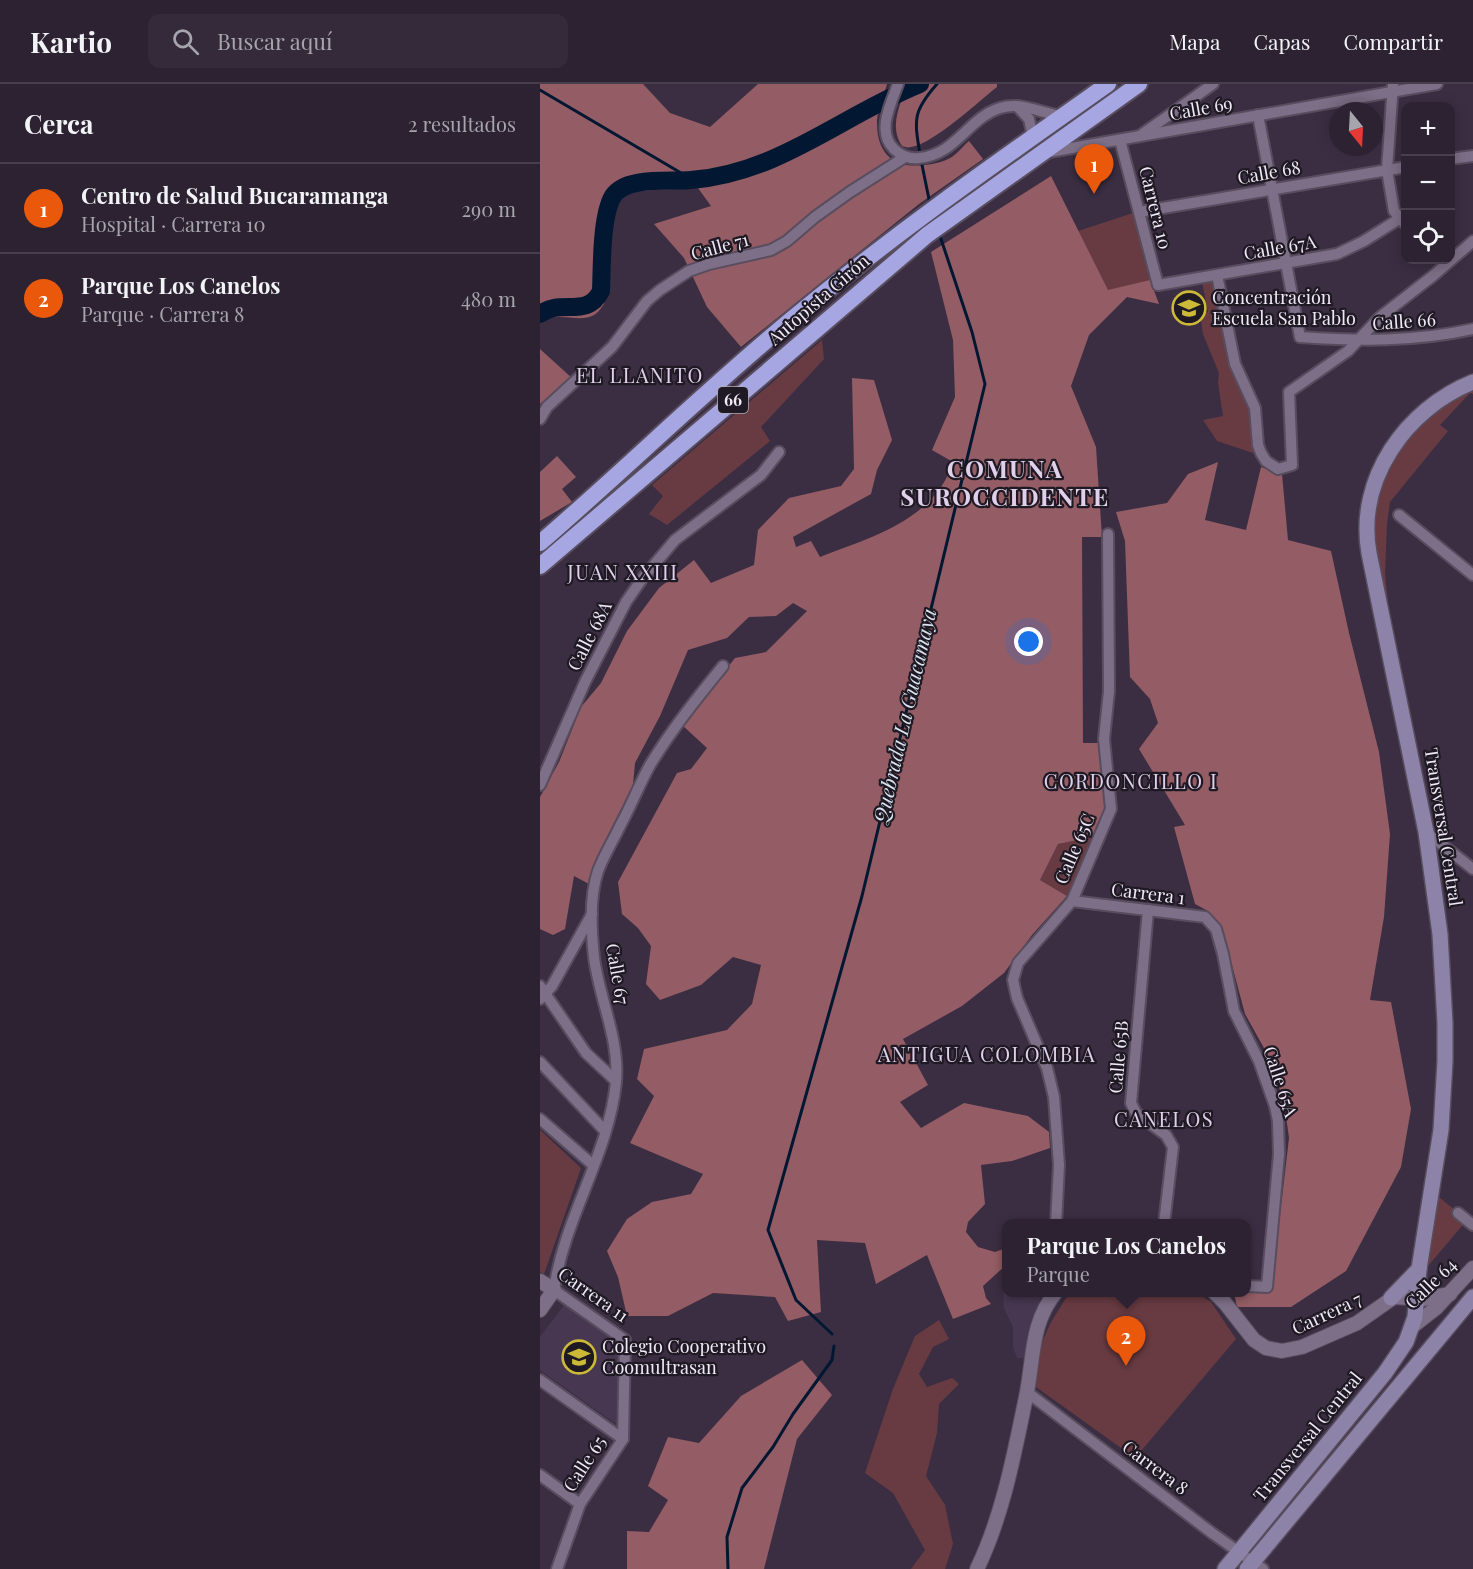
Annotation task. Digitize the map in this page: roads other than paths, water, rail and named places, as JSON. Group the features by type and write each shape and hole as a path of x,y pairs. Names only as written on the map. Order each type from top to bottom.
{"highway":[{"name":"Autopista Girón","path":"540,543 799,312 922,216 1108,84"},
{"name":"Autopista Girón","path":"540,566 927,235 1139,84"}],"main road":[{"name":"Transversal Central","path":"1225,1569 1385,1373 1406,1342 1413,1326 1407,1301 1419,1269 1441,1130 1445,1061 1443,973 1426,832 1369,553 1366,534 1367,517 1377,477 1400,436 1432,403 1473,382"},
{"path":"1407,1301 1419,1269"},
{"name":"Transversal Central","path":"1254,1566 1473,1297"},
{"path":"1413,1326 1428,1337 1438,1340"}],"street":[{"path":"898,84 889,108 886,126 888,139 897,152 910,157 931,157 944,151 992,112 1007,106 1031,107 1048,114 1063,116"},
{"path":"1138,137 1213,84"},
{"name":"Calle 69","path":"1043,153 1258,115 1393,88 1437,84"},
{"path":"1393,88 1387,170 1392,204 1401,220"},
{"path":"1017,106 1029,119 1033,137"},
{"path":"1258,115 1286,264"},
{"name":"Carrera 10","path":"1120,140 1158,285"},
{"path":"1455,158 1473,156"},
{"name":"Calle 71","path":"540,419 548,407 612,347 647,301 660,290 689,271 771,250 787,242 815,217 850,192 910,157"},
{"name":"Calle 68","path":"1139,212 1401,168"},
{"name":"Calle 67A","path":"1158,285 1337,254 1401,222"},
{"path":"1455,253 1473,241"},
{"name":"Calle 66","path":"1286,264 1300,337 1358,341 1428,338 1473,329"},
{"path":"1217,275 1235,364 1255,408 1258,445 1266,461 1278,469 1292,465 1289,392 1348,351 1385,312 1440,264"},
{"name":"Calle 68A","path":"540,784 551,764 570,713 607,637 642,579 675,540 761,475 778,452"},
{"path":"1399,515 1473,575"},
{"name":"Calle 65C","path":"1056,1219 1059,1165 1054,1097 1047,1068 1017,998 1014,980 1018,963 1072,902 1111,809 1104,739 1109,692 1108,534"},
{"name":"Calle 67","path":"540,1310 554,1290 561,1253 605,1131 616,1081 616,1056 594,957 592,914 597,872 650,765 682,717 723,666"},
{"path":"1426,832 1473,869"},
{"name":"Carrera 1","path":"1072,902 1205,917 1216,929"},
{"name":"Calle 65B","path":"1148,910 1131,1103 1136,1113 1166,1135 1173,1147 1165,1219"},
{"path":"592,914 552,986 542,993 586,1053 616,1081"},
{"name":"Calle 65A","path":"1216,929 1234,1011 1259,1061 1278,1120 1279,1154 1267,1287 1251,1286"},
{"path":"540,1062 605,1131"},
{"path":"540,1119 593,1165"},
{"path":"1458,1213 1473,1226"},
{"name":"Calle 64","path":"1413,1326 1436,1308 1473,1268"},
{"name":"Carrera 11","path":"540,1281 626,1340"},
{"path":"1407,1301 1450,1294"},
{"path":"1045,1310 1047,1297"},
{"path":"977,1569 996,1523 1027,1392 1034,1338 1045,1310 1053,1297"},
{"name":"Carrera 7","path":"1218,1297 1254,1340 1266,1347 1282,1351 1302,1347 1357,1323 1376,1311 1407,1301"},
{"path":"1226,1297 1230,1309"},
{"name":"Calle 65","path":"557,1569 580,1504 623,1439 626,1340"},
{"path":"540,1380 623,1439"},
{"name":"Carrera 8","path":"1027,1392 1239,1552 1254,1566"},
{"path":"540,1475 580,1504"}],"waterway":[{"path":"540,314 557,308 589,304 601,291 606,216 613,196 619,190 638,183 691,180 753,167 920,84"},
{"name":"Quebrada La Guacamaya","path":"920,154 917,116 923,101 937,84"},
{"path":"540,90 693,180"},
{"name":"Quebrada La Guacamaya","path":"921,160 930,204"},
{"name":"Quebrada La Guacamaya","path":"832,1334 796,1300 768,1230 862,896 985,384 972,332 939,233"},
{"name":"Quebrada La Guacamaya","path":"728,1569 727,1537 742,1488 832,1360 834,1346"}],"place":[{"name":"Centro de Salud Bucaramanga","path":"1094,194"},
{"name":"Concentración Escuela San Pablo","path":"1189,308"},
{"name":"Colegio Cooperativo Coomultrasan","path":"579,1357"},
{"name":"Parque Los Canelos","path":"1126,1366"}],"district":[{"name":"EL LLANITO","path":"640,376"},
{"name":"COMUNA SUROCCIDENTE","path":"1005,484"},
{"name":"JUAN XXIII","path":"623,573"},
{"name":"CORDONCILLO I","path":"1131,782"},
{"name":"ANTIGUA COLOMBIA","path":"987,1055"},
{"name":"CANELOS","path":"1164,1120"}]}
